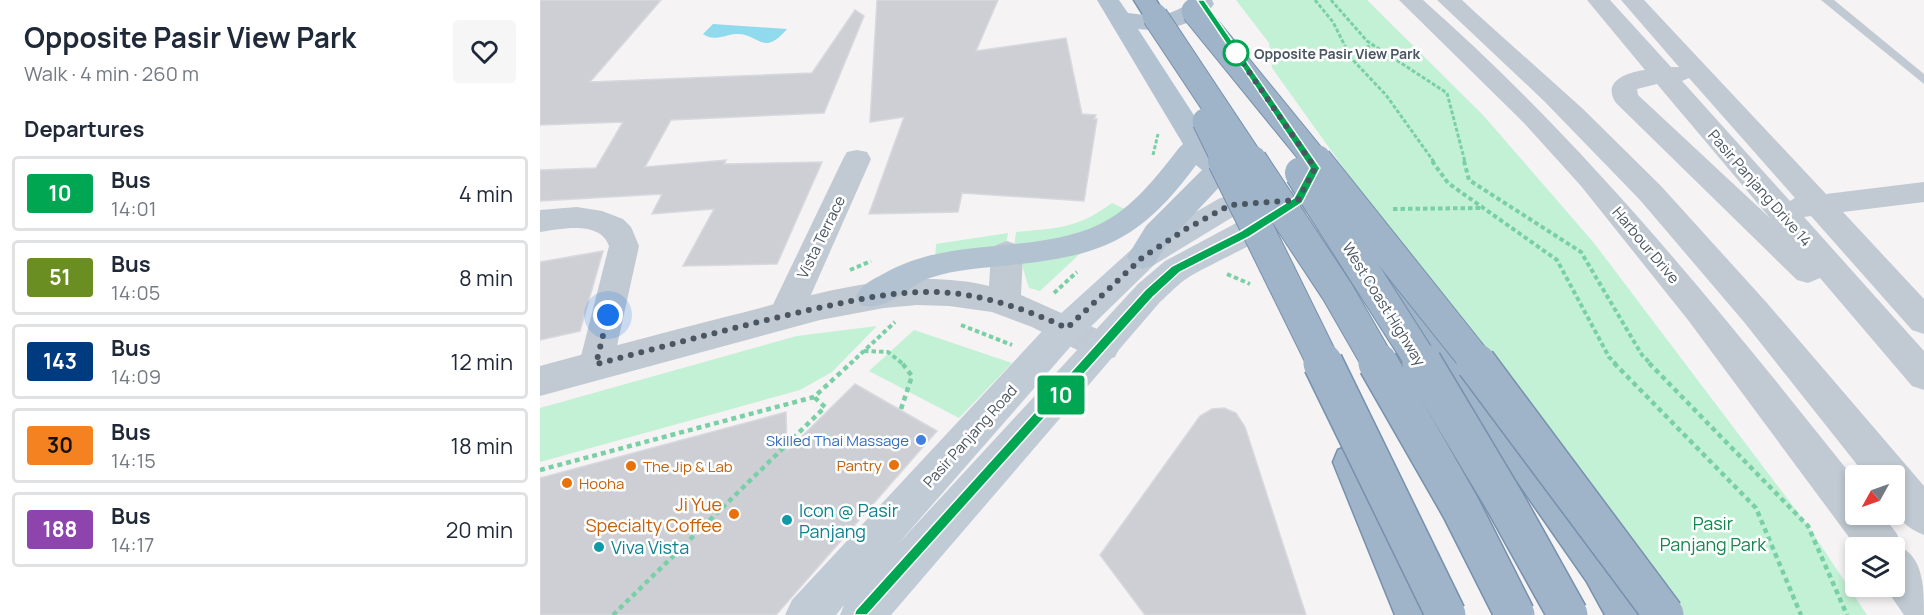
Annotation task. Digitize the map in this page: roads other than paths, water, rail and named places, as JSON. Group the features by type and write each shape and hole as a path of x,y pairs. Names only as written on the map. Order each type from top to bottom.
{"highway":[{"name":"West Coast Highway","path":"1196,4 1377,291 1522,529 1568,615"},
{"path":"1196,4 1592,514 1664,615"},
{"path":"1150,8 1446,615"},
{"path":"1150,8 1336,291 1461,508 1515,615"},
{"path":"1344,210 1602,567 1629,615"},
{"path":"1238,219 1294,331 1417,615"}],"main road":[{"path":"1113,8 1142,22 1170,21 1196,4 1344,210"},
{"path":"1113,8 1198,143 1238,219"},
{"path":"872,296 923,268 1080,243 1112,231 1141,209 1178,170 1198,143"},
{"name":"Pasir Panjang Road","path":"807,615 1067,328 1143,257 1186,229 1238,219 1298,200 1315,168"},
{"path":"1143,257 1157,234 1214,175"},
{"path":"1298,200 1344,210"},
{"name":"Pasir Panjang Road","path":"862,615 1149,293 1238,219"}],"street":[{"name":"Harbour Drive","path":"1410,0 1468,53 1579,166 1689,296 1845,500"},
{"path":"1448,0 1501,46 1615,156 1731,284 1881,465"},
{"name":"Pasir Panjang Drive 14","path":"1598,0 1924,375"},
{"name":"Pasir Panjang Drive 14","path":"1632,0 1924,321"},
{"path":"1696,72 1635,79 1624,86 1625,98 1809,271 1881,326"},
{"name":"Vista Terrace","path":"785,315 857,159"},
{"path":"1779,210 1924,192"},
{"path":"540,221 578,216 616,228 622,236 624,246 596,364"},
{"path":"1004,304 1007,253"},
{"path":"540,381 596,364 785,315 872,296 928,291 981,297 1004,304 1067,328 1103,347"},
{"path":"1905,494 1924,516"},
{"name":"Harbour Drive","path":"1864,525 1874,537"},
{"path":"1905,580 1924,606"}],"lane":[{"path":"1827,0 1924,80"}],"water":[{"path":"713,24 787,29 772,42 766,43 744,35 736,34 715,38 703,34"}],"place":[{"name":"Opposite Pasir View Park","path":"1236,53"},
{"name":"Skilled Thai Massage","path":"921,440"},
{"name":"Pantry","path":"894,465"},
{"name":"The Jip & Lab","path":"631,466"},
{"name":"Hooha","path":"567,483"},
{"name":"Ji Yue Specialty Coffee","path":"734,514"},
{"name":"Icon @ Pasir Panjang","path":"787,520"},
{"name":"Viva Vista","path":"599,547"}],"park label":[{"name":"Pasir Panjang Park","path":"1713,533"}]}
